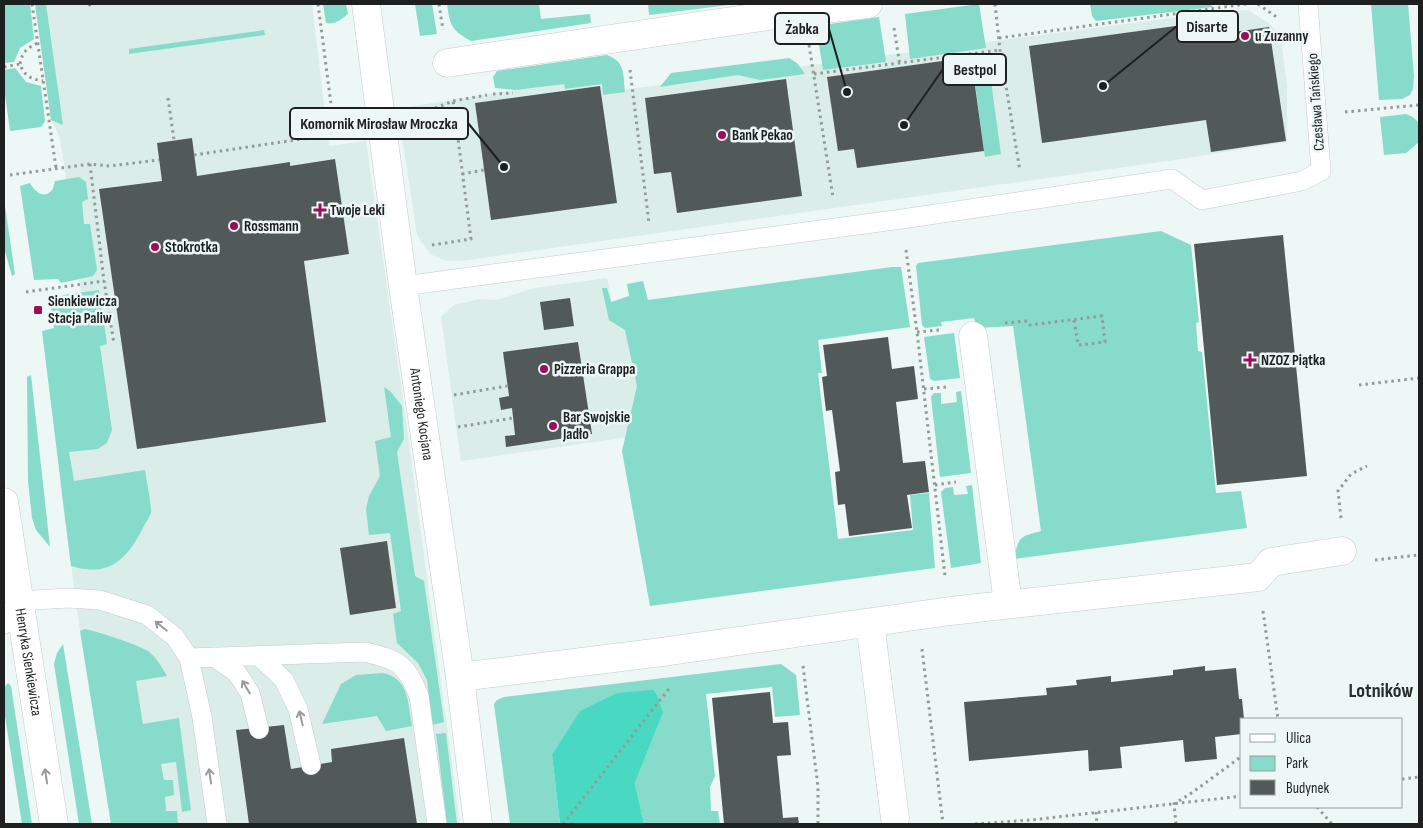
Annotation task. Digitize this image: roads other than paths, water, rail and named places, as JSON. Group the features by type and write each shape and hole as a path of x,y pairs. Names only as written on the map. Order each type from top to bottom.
{"street":[{"name":"Antoniego Kocjana","path":"366,4 403,286 460,677 478,824"},
{"path":"447,63 868,4"},
{"path":"973,336 1008,604"},
{"name":"Henryka Sienkiewicza","path":"4,502 11,612 54,824"},
{"path":"460,677 1008,604 1258,577 1271,562 1342,551"},
{"path":"870,623 895,818"}],"lane":[{"name":"Czesława Tańskiego","path":"403,286 1025,202 1172,179 1202,200 1302,181 1321,171 1308,4"},
{"path":"11,612 68,598 100,600 147,615 175,637 188,658 202,716 217,824"},
{"path":"188,658 365,652 390,658 403,666 412,678 419,696 437,824"},
{"path":"260,656 284,680 298,708 311,765"},
{"path":"214,657 237,673 250,693 259,729"}],"place":[{"name":"u Zuzanny","path":"1245,36"},
{"name":"Disarte","path":"1103,86"},
{"name":"Żabka","path":"847,92"},
{"name":"Bestpol","path":"904,125"},
{"name":"Bank Pekao","path":"722,135"},
{"name":"Komornik Mirosław Mroczka","path":"504,167"},
{"name":"Twoje Leki","path":"320,210"},
{"name":"Rossmann","path":"234,226"},
{"name":"Stokrotka","path":"155,247"},
{"name":"Sienkiewicza Stacja Paliw","path":"38,310"},
{"name":"NZOZ Piątka","path":"1250,360"},
{"name":"Pizzeria Grappa","path":"544,369"},
{"name":"Bar Swojskie Jadło","path":"553,426"}],"district":[{"name":"Lotników","path":"1381,691"}]}
